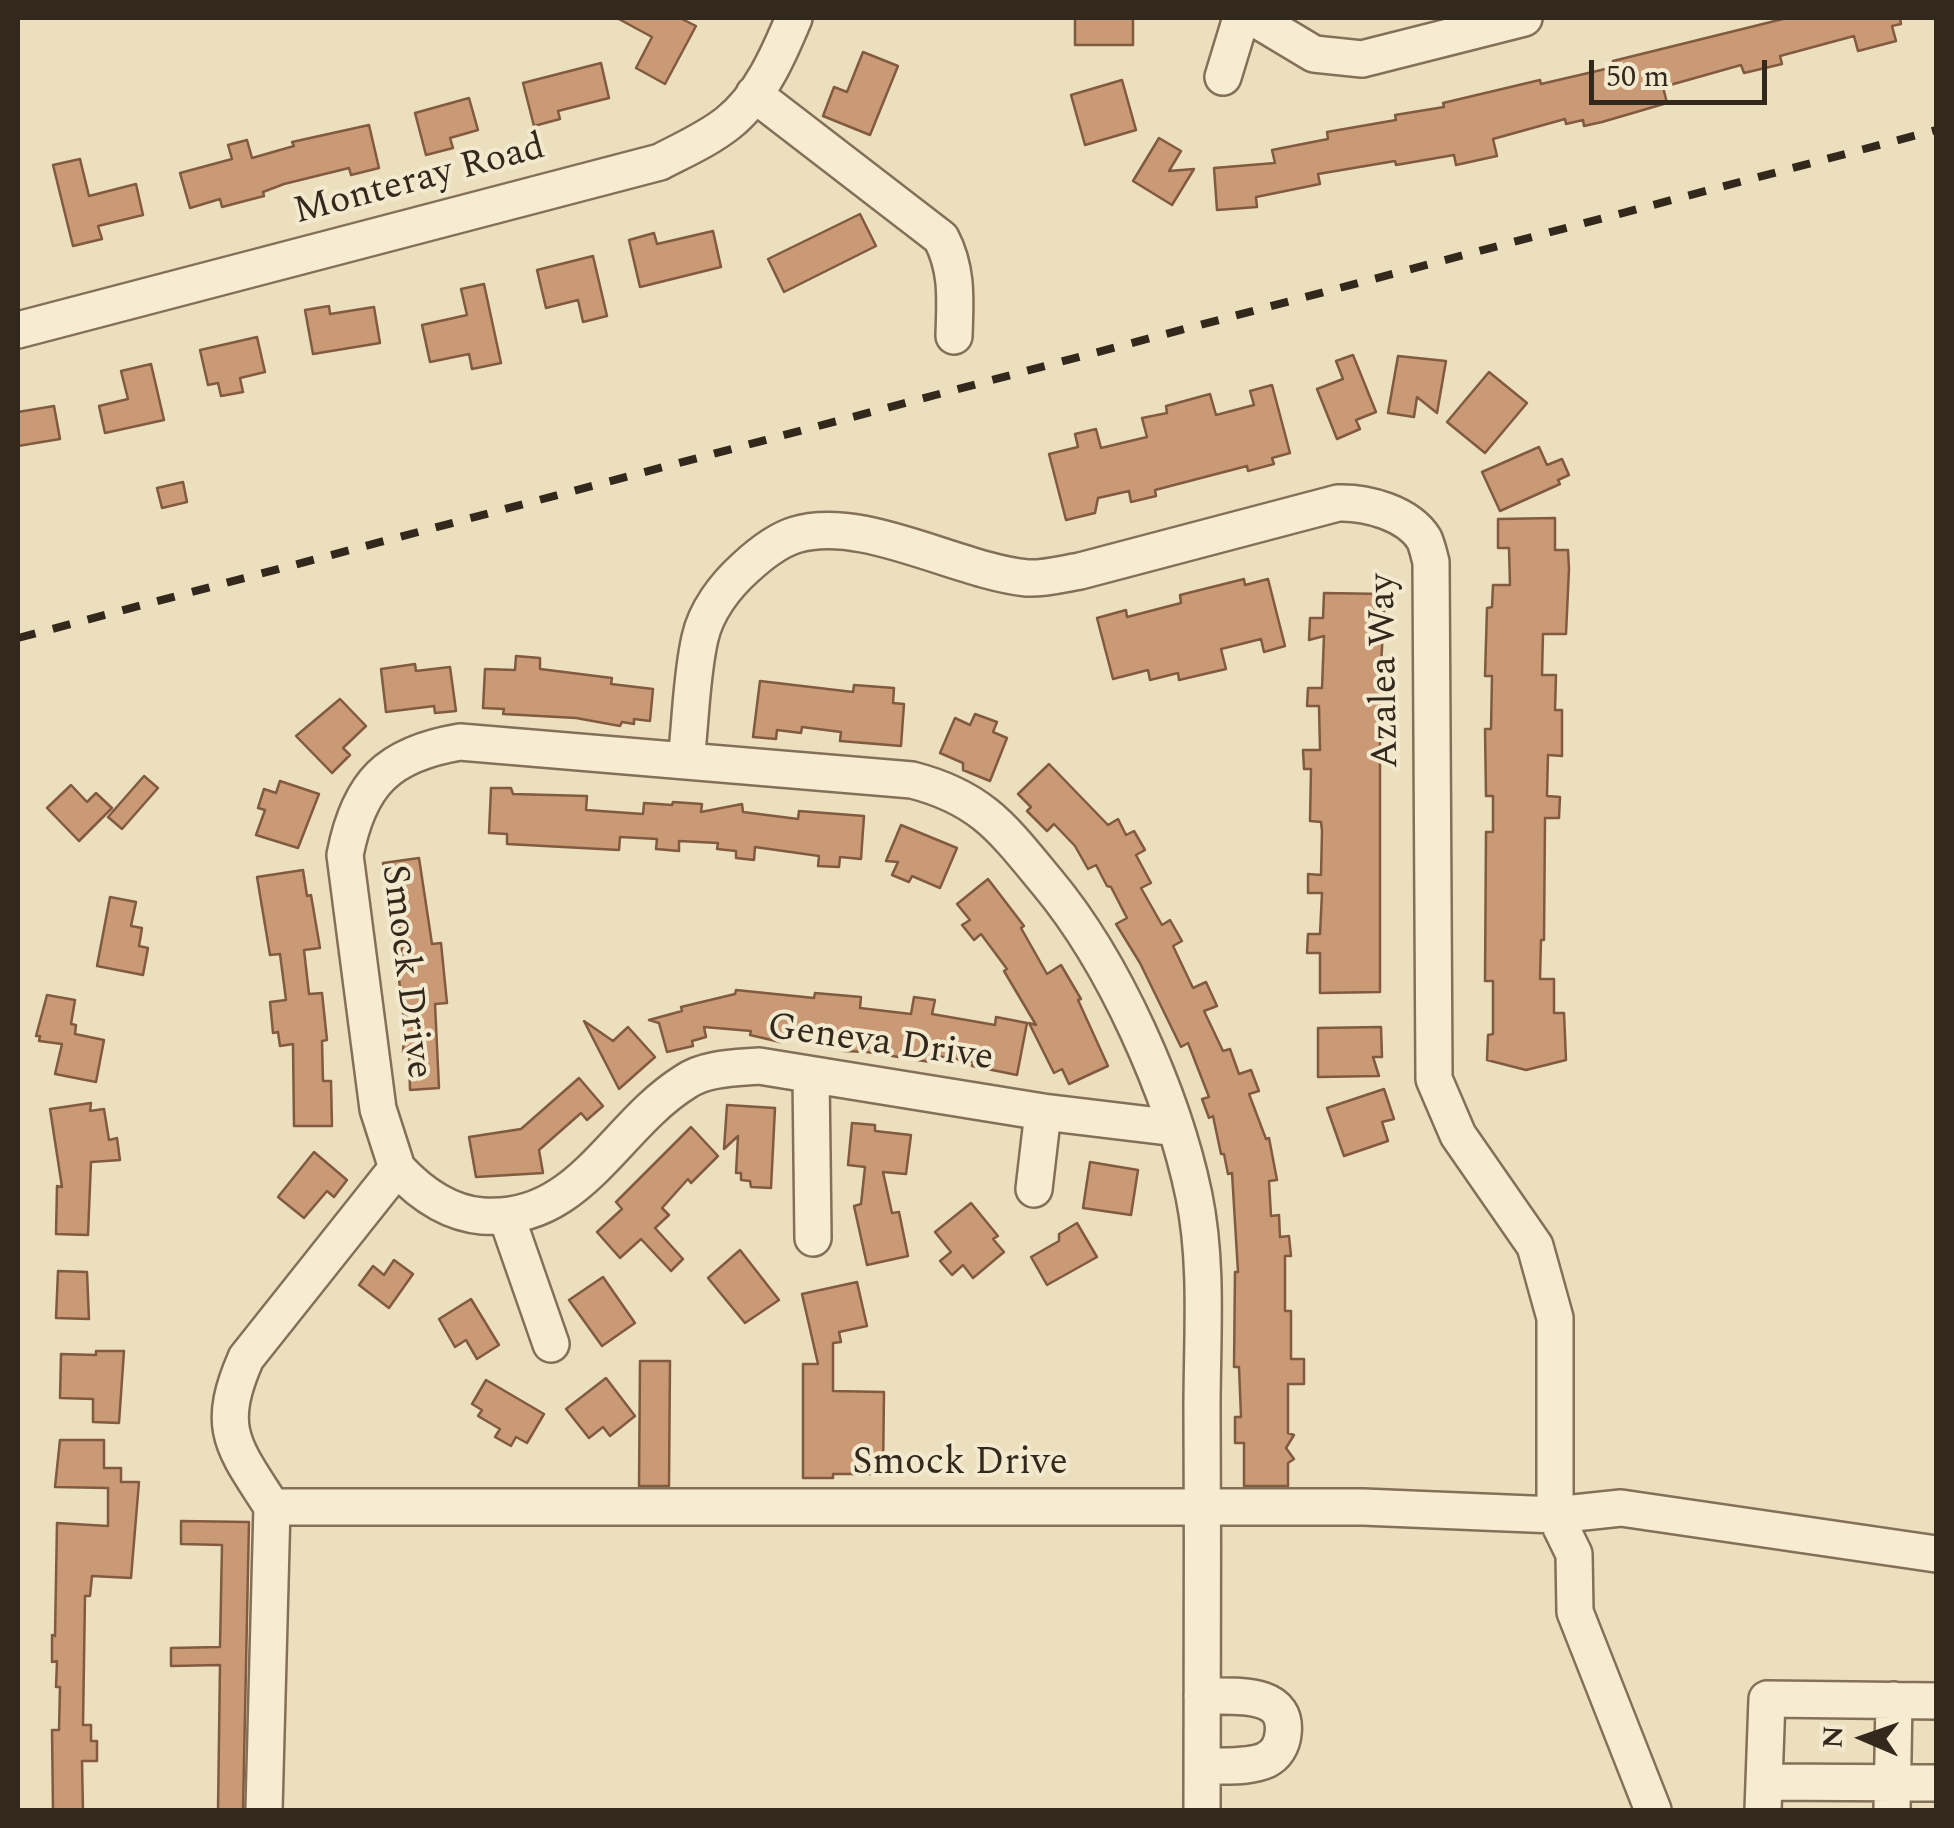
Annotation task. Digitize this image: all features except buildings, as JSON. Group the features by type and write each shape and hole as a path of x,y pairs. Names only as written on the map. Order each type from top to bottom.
{"street":[{"path":"1223,76 1241,18"},
{"path":"1254,18 1314,54 1362,59 1515,19"},
{"name":"Monteray Road","path":"18,330 660,162 730,122 754,94 791,24"},
{"path":"754,94 942,238 956,284 954,336"},
{"name":"Azalea Way","path":"686,760 700,636 711,610 729,582 760,554 794,535 822,530 862,534 977,568 1038,578 1080,571 1338,503 1356,502 1376,508 1411,526 1423,538 1431,562 1434,1079 1458,1135 1536,1246 1554,1318 1555,1515"},
{"name":"Smock Drive","path":"398,1168 378,1109 345,855 351,822 382,772 401,758 430,747 460,742 686,760 912,780 943,788 977,806 1029,860 1094,945 1157,1075 1176,1128 1200,1233 1202,1810"},
{"name":"Geneva Drive","path":"398,1168 418,1190 442,1205 472,1215 507,1218 557,1199 688,1079 723,1069 759,1066 1043,1112 1176,1128"},
{"path":"811,1076 813,1238"},
{"path":"1034,1190 1043,1112"},
{"path":"264,1810 272,1508 236,1451 229,1424 230,1403 246,1358 398,1168"},
{"path":"507,1218 551,1344"},
{"path":"1203,1509 1363,1507 1555,1515 1621,1508 1936,1554"},
{"name":"Smock Drive","path":"272,1508 1203,1509"},
{"path":"1555,1515 1574,1554 1574,1612 1654,1810"},
{"path":"1202,1696 1256,1697 1275,1706 1283,1720 1283,1736 1272,1756 1262,1762 1202,1767"},
{"path":"1936,1701 1766,1699 1764,1796 1892,1797 1936,1784"},
{"path":"1892,1797 1894,1700"}],"railway":[{"path":"18,638 1936,130"}]}
